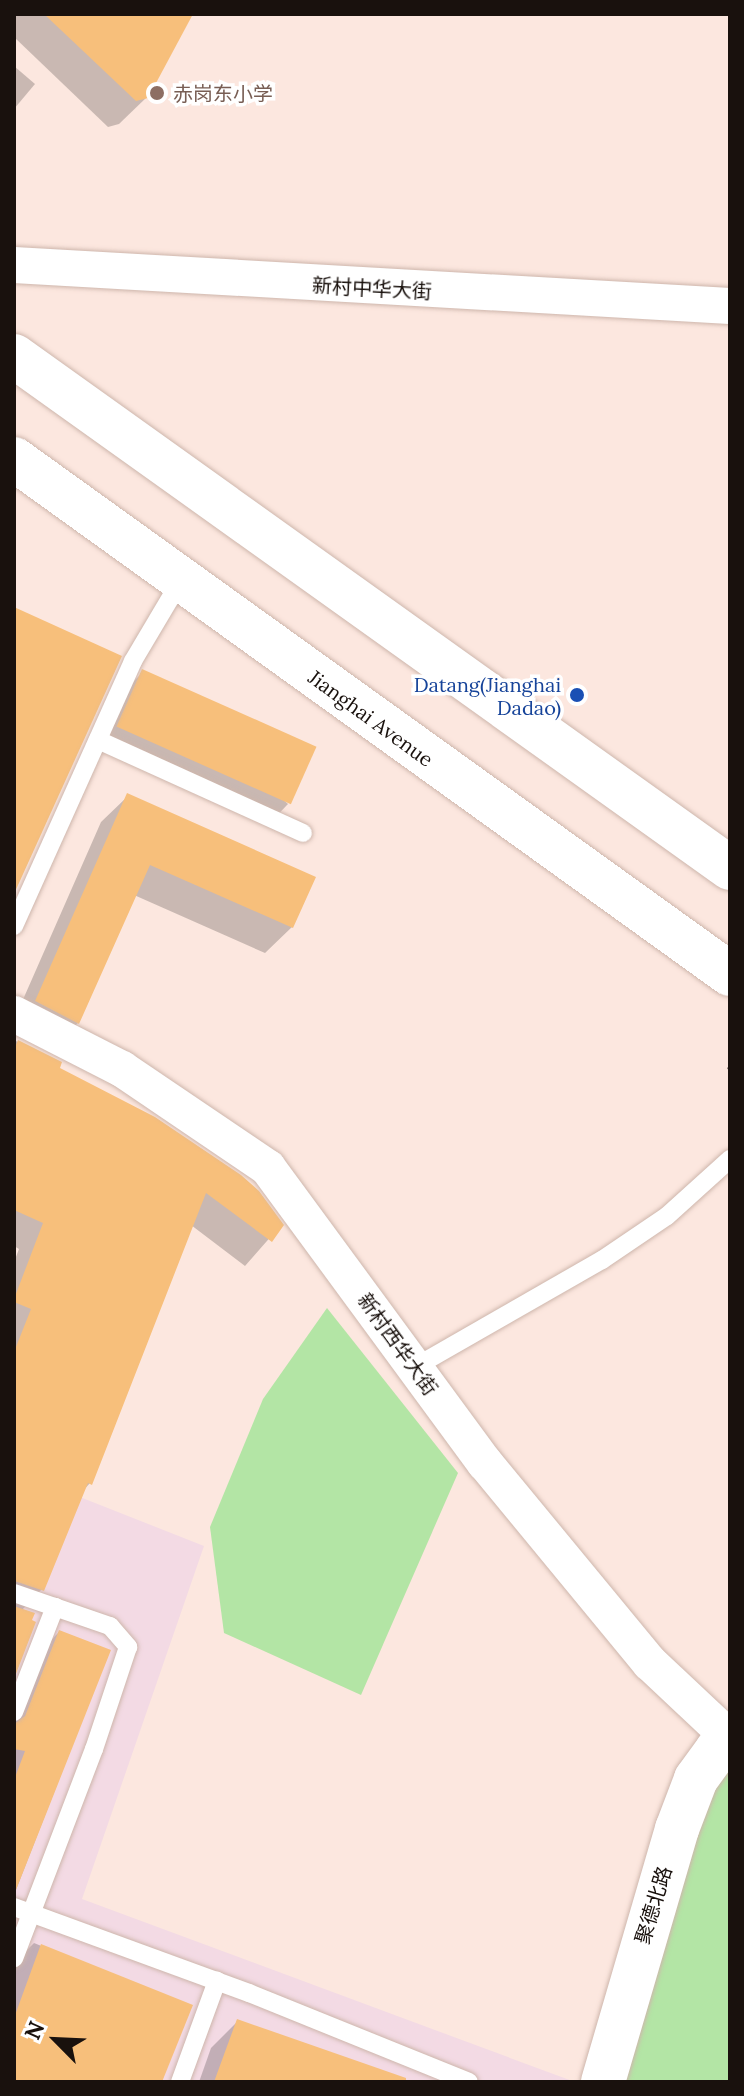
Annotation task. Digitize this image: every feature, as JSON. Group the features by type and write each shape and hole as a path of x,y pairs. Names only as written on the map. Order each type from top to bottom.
{"main road":[{"path":"14,356 730,868"},
{"name":"Jianghai Avenue","path":"16,466 181,580 730,974"},
{"name":"聚德北路","path":"603,2082 677,1829 696,1779 717,1750 730,1740"}],"street":[{"name":"新村中华大街","path":"14,265 730,306"},
{"name":"新村西华大街","path":"14,1014 122,1069 268,1168 485,1463 650,1663 730,1740"}],"lane":[{"path":"14,926 133,661 181,580"},
{"path":"98,740 303,833"},
{"path":"415,1367 602,1260 667,1216 730,1159"},
{"path":"14,1593 110,1626 128,1647 94,1749 22,1910 14,1958"},
{"path":"14,1712 55,1607"},
{"path":"22,1910 217,1981 469,2082"},
{"path":"180,2082 217,1981"}],"shaded area":[{"path":"14,1471 204,1546 82,1899 575,2082 14,2082"}],"green space":[{"path":"327,1308 458,1473 361,1695 224,1633 210,1527 263,1399"},
{"path":"730,1758 730,2082 621,2082 689,1820"}],"building":[{"path":"44,14 193,14 148,98 136,101"},
{"path":"14,607 122,656 14,894"},
{"path":"142,669 316,747 291,804 116,727"},
{"path":"127,793 316,877 293,928 150,865 79,1024 35,1001"},
{"path":"18,1040 62,1062 60,1068 155,1117 241,1175 259,1191 284,1225 272,1242 206,1193 92,1485 88,1483 44,1591 14,1581 14,1352 31,1309 14,1302 14,1299 43,1223 14,1210 14,1050"},
{"path":"14,1606 35,1613 32,1620 36,1622 14,1679"},
{"path":"59,1630 111,1650 14,1895 14,1780 25,1751 14,1749 14,1724 25,1716"},
{"path":"41,1944 193,2005 162,2082 14,2082 14,2018"},
{"path":"237,2019 406,2078 406,2082 214,2082"}],"place":[{"name":"赤岗东小学","path":"157,93"},
{"name":"Datang(Jianghai Dadao)","path":"577,695"}]}
